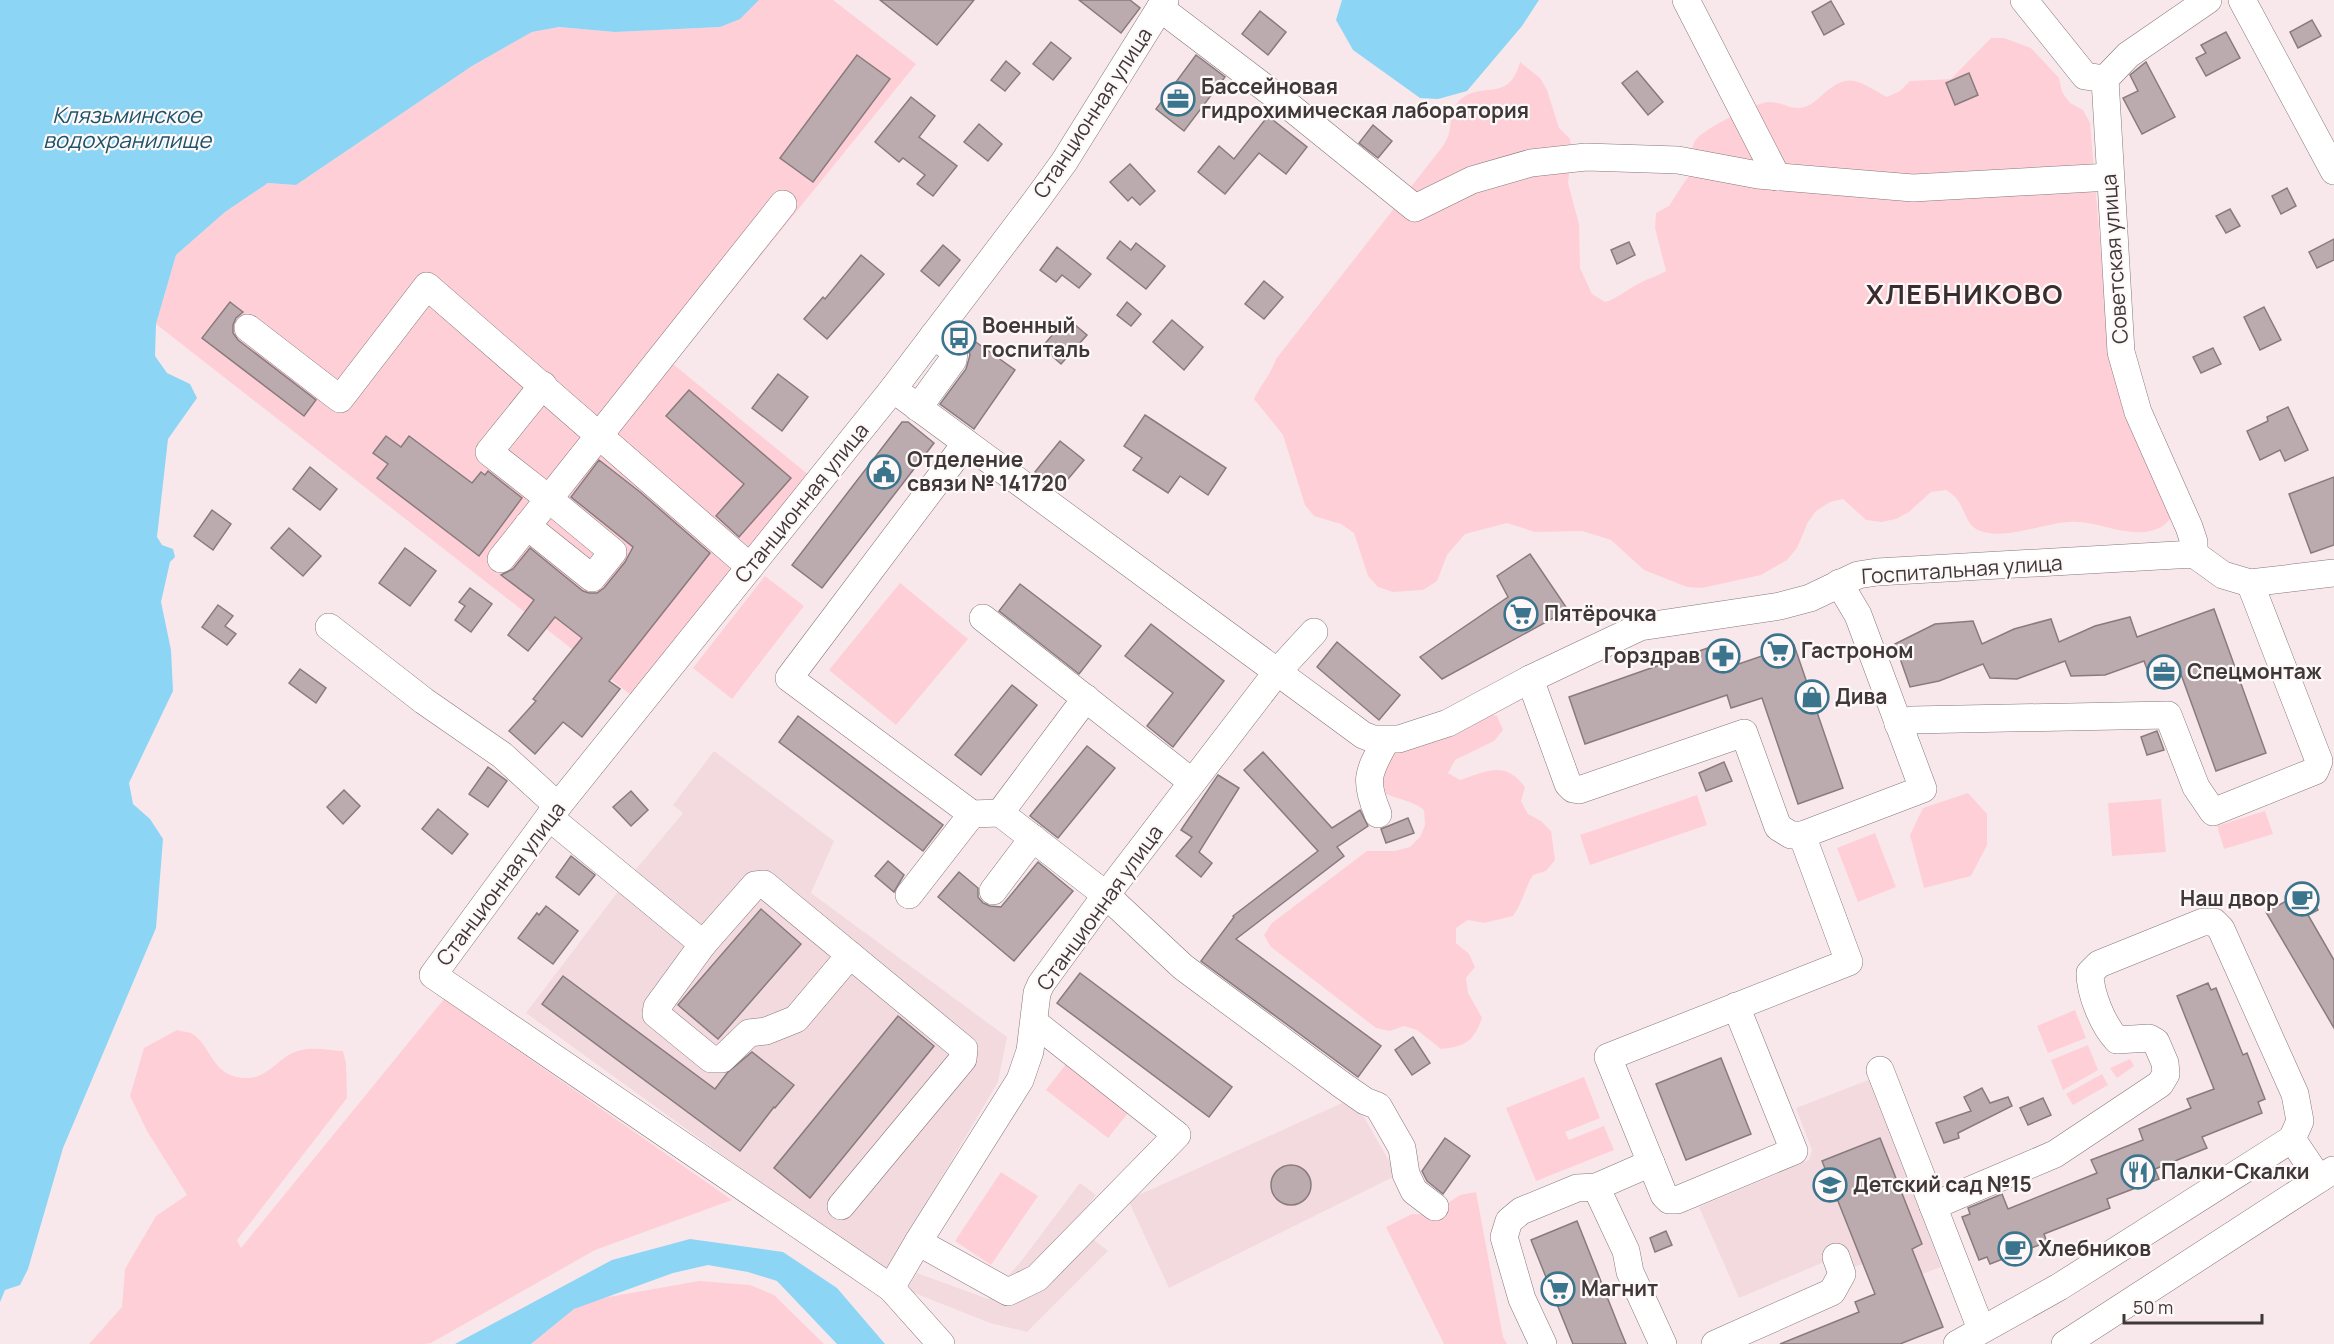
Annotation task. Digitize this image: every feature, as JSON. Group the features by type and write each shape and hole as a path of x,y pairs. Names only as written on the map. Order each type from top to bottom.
{"street":[{"path":"1686,0 1777,177"},
{"path":"2024,0 2085,76 2105,80 2128,55 2208,0"},
{"path":"2242,0 2334,171"},
{"path":"1162,4 1415,208 1472,180 1531,163 1586,157 1678,160 1758,175 1914,188 2110,177"},
{"name":"Станционная улица","path":"941,1344 891,1288 433,975 553,812 892,389 1064,162 1162,4"},
{"name":"Советская улица","path":"2105,80 2121,352 2138,412 2189,527 2194,542 2194,554"},
{"path":"501,559 783,204"},
{"path":"248,328 340,399 427,286 750,567"},
{"path":"918,408 953,360 954,353 951,348 933,336"},
{"path":"527,526 592,579 612,552 489,452 543,385"},
{"path":"892,389 1277,672 1374,737 1369,772 1370,794 1378,814"},
{"path":"966,443 789,678 972,814 1000,813 1106,895 1183,967 1342,1085 1365,1101 1377,1106 1402,1148 1406,1174 1414,1191 1436,1208"},
{"path":"2194,554 2223,575 2250,583 2334,573"},
{"name":"Госпитальная улица","path":"1374,737 1406,737 1448,723 1640,627 1780,606 1810,598 1858,575 1877,572 2194,554"},
{"path":"1530,680 1568,784 1573,789 1579,790 1744,733 1778,827 1791,835 1802,835 1923,789 1858,615 1839,583"},
{"path":"1898,723 1912,720 2168,715 2196,787 2213,812 2315,771 2319,761 2250,583"},
{"path":"983,618 1192,782"},
{"path":"329,627 424,701 502,755 553,812 703,944"},
{"name":"Станционная улица","path":"891,1288 1020,1080 1030,1051 1037,993 1041,984 1106,895 1277,672 1314,632"},
{"path":"1000,813 1086,698"},
{"path":"909,895 972,814"},
{"path":"1736,1006 1796,1158 1677,1200 1669,1200 1664,1195 1608,1057 1736,1006 1849,962 1802,835"},
{"path":"993,891 1033,838"},
{"path":"841,1206 963,1059 964,1049 764,884 755,885 703,944 657,1007 656,1014 711,1059 722,1059 749,1033 766,1031 796,1020 850,955"},
{"path":"1933,1206 2055,1154 2160,1084 2166,1074 2165,1063 2156,1042 2143,1037 2117,1040 2109,1031 2090,984 2090,973 2099,964 2203,922 2214,922 2221,929 2295,1094 2300,1121 2292,1138 2049,1293 1957,1344"},
{"path":"918,1242 1008,1292 1036,1278 1177,1135 1035,1023"},
{"path":"1881,1070 1981,1329"},
{"path":"2065,1344 2326,1174 2292,1138"},
{"path":"1544,1344 1522,1299 1504,1236 1509,1221 1521,1211 1577,1188 1596,1187 1651,1163"},
{"path":"1596,1187 1626,1251 1630,1272 1663,1344"},
{"path":"1715,1344 1832,1292 1842,1274 1836,1257"}],"shaded area":[{"path":"759,0 833,0 916,64 673,364 810,476 632,696 156,324 176,255 225,212 268,183 296,185 472,66 532,32 559,27 615,32 720,27"},
{"path":"1991,38 2004,38 2031,48 2059,78 2062,92 2070,103 2083,110 2090,123 2108,336 2175,510 2163,526 2146,532 2135,532 2070,522 1994,534 1973,527 1960,503 1946,490 1931,492 1909,512 1896,519 1881,522 1866,520 1843,499 1830,502 1816,511 1808,522 1797,548 1787,560 1761,575 1702,588 1687,587 1644,570 1611,540 1582,531 1535,532 1507,523 1465,534 1447,555 1437,581 1423,590 1393,592 1378,587 1368,576 1354,533 1341,524 1314,516 1305,505 1283,435 1254,399 1276,359 1443,146 1449,135 1453,109 1466,95 1493,90 1509,83 1520,62 1540,78 1547,90 1559,128 1570,139 1572,153 1568,183 1579,224 1580,268 1592,294 1605,302 1666,271 1655,228 1656,213 1669,206 1695,170 1692,153 1694,143 1705,132 1728,118 1768,102 1796,108 1805,107 1815,102 1829,89 1845,81 1860,82 1887,97 1900,91 1910,81 1951,79"},
{"path":"765,576 804,606 732,699 693,668"},
{"path":"900,583 968,639 896,725 829,670"},
{"path":"1483,712 1497,716 1503,730 1494,741 1455,760 1448,773 1460,780 1495,770 1510,773 1518,779 1525,787 1521,801 1528,814 1541,821 1551,831 1555,860 1546,871 1533,875 1513,916 1484,923 1468,920 1456,928 1456,943 1469,954 1475,967 1466,978 1468,993 1482,1018 1476,1032 1468,1041 1456,1047 1441,1049 1417,1030 1404,1026 1390,1031 1376,1028 1271,947 1264,935 1272,923 1367,851 1395,851 1410,847 1420,837 1425,825 1424,810 1386,794 1381,777 1393,753"},
{"path":"714,751 834,841 811,893 1007,1037 998,1082 885,1273 526,1013 626,881 683,813 673,805"},
{"path":"1968,793 1987,814 1987,845 1971,876 1924,888 1910,835 1923,808"},
{"path":"1697,795 1707,825 1590,865 1580,835"},
{"path":"2161,799 2166,852 2112,856 2108,803"},
{"path":"2265,811 2273,834 2224,849 2217,826"},
{"path":"1875,833 1896,887 1858,902 1837,848"},
{"path":"444,999 732,1200 595,1250 431,1343 89,1344 122,1307 125,1269 156,1216 187,1195 147,1131 130,1096 144,1048 177,1030 191,1033 197,1037 226,1073 245,1078 263,1074 284,1058 301,1050 343,1051 346,1063 347,1098 237,1240 241,1248"},
{"path":"2075,1010 2086,1038 2048,1053 2037,1026"},
{"path":"2088,1045 2098,1070 2063,1090 2051,1060"},
{"path":"1070,1059 1132,1108 1108,1138 1046,1090"},
{"path":"2130,1059 2134,1066 2117,1078 2110,1068"},
{"path":"2102,1074 2108,1085 2073,1105 2066,1094"},
{"path":"1584,1077 1600,1118 1565,1132 1569,1140 1604,1126 1614,1150 1536,1181 1506,1108"},
{"name":"Детский сад №15","path":"1871,1079 1941,1267 1922,1274 1863,1264 1851,1268 1836,1257 1739,1298 1699,1207 1809,1160 1812,1150 1796,1108"},
{"path":"1353,1098 1397,1175 1169,1288 1128,1200"},
{"path":"1001,1172 1038,1196 991,1265 955,1241"},
{"path":"1080,1183 1096,1195 1074,1224 1108,1251 1027,1332 990,1323 907,1290 917,1273 988,1299 1022,1260"},
{"path":"1476,1192 1503,1337 1507,1344 1444,1344 1386,1227 1412,1214 1430,1215 1460,1195"},
{"path":"699,1281 750,1285 774,1295 824,1344 531,1344 574,1309 597,1299"}],"water":[{"name":"Клязьминское водохранилище","path":"0,0 759,0 740,19 720,27 615,32 559,27 532,32 472,66 296,185 268,183 225,212 176,255 156,324 155,356 167,373 190,384 197,398 168,439 157,537 162,545 173,549 175,557 170,562 161,602 171,650 173,691 129,783 133,804 150,819 163,839 156,928 63,1148 28,1269 20,1285 5,1290 0,1302"},
{"path":"1342,0 1539,0 1522,26 1467,91 1438,99 1420,98 1353,50 1336,20"},
{"path":"690,1239 783,1252 837,1288 885,1344 837,1344 777,1281 748,1272 708,1265 673,1273 574,1309 531,1344 455,1344 612,1260"}],"building":[{"path":"880,0 974,0 937,45"},
{"path":"1079,0 1130,0 1140,8 1121,33"},
{"path":"1831,1 1844,24 1824,35 1812,12"},
{"path":"1260,11 1286,32 1268,55 1242,34"},
{"path":"2312,20 2321,36 2298,48 2290,32"},
{"path":"2226,32 2240,58 2206,76 2196,58 2206,53 2201,45"},
{"path":"1051,42 1071,58 1053,80 1033,64"},
{"path":"857,55 890,79 813,182 780,158"},
{"path":"1196,55 1225,77 1184,131 1156,109"},
{"path":"1006,61 1020,73 1005,91 991,80"},
{"path":"2146,62 2175,117 2142,134 2123,98 2138,91 2130,75"},
{"path":"1637,71 1663,102 1648,115 1622,83"},
{"path":"1969,73 1978,95 1955,105 1946,83"},
{"path":"911,97 935,116 919,137 957,166 933,196 917,184 925,175 903,158 899,162 875,142"},
{"path":"1268,116 1307,147 1286,174 1259,153 1225,194 1198,172 1219,146 1234,159"},
{"path":"979,124 1002,144 988,161 964,142"},
{"path":"1373,125 1392,141 1378,158 1359,143"},
{"path":"1130,164 1155,191 1140,205 1132,197 1128,201 1110,182"},
{"path":"2287,188 2296,206 2281,214 2272,196"},
{"path":"2230,209 2240,226 2226,233 2216,216"},
{"path":"2334,239 2334,260 2317,268 2309,252"},
{"path":"1120,241 1131,250 1136,243 1165,266 1146,289 1107,258"},
{"path":"1629,242 1635,255 1617,264 1611,250"},
{"path":"943,245 960,260 939,286 921,271"},
{"path":"1057,247 1091,274 1079,288 1062,275 1056,282 1040,270"},
{"path":"861,255 884,274 827,339 804,319 823,297 825,299"},
{"path":"1264,281 1283,297 1264,319 1245,304"},
{"path":"230,302 243,312 236,318 233,325 233,333 238,340 316,400 304,416 202,338"},
{"path":"1127,302 1141,314 1131,326 1117,315"},
{"path":"2264,307 2281,340 2260,350 2244,317"},
{"path":"1067,318 1087,335 1061,364 1042,347"},
{"path":"1172,320 1203,347 1184,370 1153,342"},
{"path":"973,340 1015,370 974,429 940,404 966,369 970,355 968,347"},
{"path":"2213,348 2221,364 2201,373 2193,357"},
{"path":"778,374 808,397 782,431 752,408"},
{"path":"689,390 791,478 739,537 716,516 744,484 666,416"},
{"path":"2288,407 2308,450 2285,461 2280,450 2260,460 2247,431 2268,421 2267,417"},
{"path":"1145,415 1226,468 1208,495 1180,476 1168,493 1133,470 1142,458 1124,446"},
{"path":"902,422 908,422 934,443 822,588 792,565"},
{"path":"386,436 401,447 409,436 472,483 481,472 485,475 488,471 522,498 479,556 377,478 388,464 373,453"},
{"path":"1060,441 1084,460 1058,491 1035,472"},
{"path":"599,460 640,492 710,553 609,681 620,689 582,737 563,722 535,754 509,731 536,701 533,699 582,638 555,617 528,651 508,635 534,600 501,575 513,569 530,548 583,591 597,593 604,588 625,562 633,547 571,497"},
{"path":"310,467 337,489 320,510 293,489"},
{"path":"2334,477 2334,545 2311,553 2289,494"},
{"path":"212,510 231,524 213,550 194,536"},
{"path":"289,528 321,556 303,576 271,548"},
{"path":"405,548 436,571 410,606 379,583"},
{"name":"Пятёрочка","path":"1530,554 1568,610 1442,679 1420,657 1508,597 1497,576"},
{"path":"1020,584 1101,646 1079,674 999,611"},
{"path":"470,588 492,604 471,632 455,620 465,606 459,602"},
{"path":"218,605 233,616 225,626 236,634 227,645 202,627"},
{"path":"2214,609 2266,753 2216,771 2178,666 2150,677 2144,661 2105,675 2071,676 2065,661 2017,679 1990,678 1983,664 1939,681 1910,687 1895,644 1935,624 1973,621 1982,644 2014,629 2051,619 2059,642 2095,626 2130,617 2137,637"},
{"path":"1151,624 1224,681 1173,747 1147,726 1173,693 1125,656"},
{"path":"1337,642 1400,695 1379,720 1317,667"},
{"path":"1719,644 1727,668 1794,645 1843,788 1798,804 1762,698 1731,708 1727,695 1585,744 1569,697"},
{"path":"300,669 326,688 316,703 289,683"},
{"path":"1012,685 1037,705 981,775 955,755"},
{"path":"798,716 943,825 923,851 779,742"},
{"path":"2157,731 2164,750 2147,755 2141,737"},
{"path":"1087,746 1115,768 1058,838 1030,816"},
{"path":"1263,752 1332,828 1360,810 1368,826 1337,847 1344,856 1236,939 1381,1046 1358,1077 1201,961 1233,916 1318,851 1244,770"},
{"path":"1724,762 1732,781 1706,791 1699,773"},
{"path":"488,767 507,781 488,807 469,794"},
{"path":"1218,775 1239,788 1199,852 1212,863 1201,877 1176,856 1192,837 1181,830"},
{"path":"344,790 360,806 343,824 327,807"},
{"path":"631,791 648,810 631,826 613,807"},
{"path":"438,809 468,834 452,854 422,829"},
{"path":"1408,818 1414,833 1386,843 1381,829"},
{"path":"571,856 595,875 579,895 556,877"},
{"path":"888,861 904,875 894,892 875,876"},
{"path":"1038,862 1073,891 1014,961 938,897 959,872 978,888 978,897 983,903 1001,907"},
{"path":"2307,890 2318,910 2308,915 2334,960 2334,1028 2266,912"},
{"path":"546,906 578,931 553,964 518,938 537,913 539,915"},
{"path":"761,909 801,944 718,1039 678,1005"},
{"path":"1080,973 1232,1087 1209,1117 1057,1003"},
{"path":"563,976 715,1089 728,1072 752,1052 794,1085 740,1151 542,1004"},
{"path":"2208,983 2211,990 2216,988 2243,1055 2247,1053 2265,1099 2258,1102 2262,1113 2202,1137 2207,1148 2155,1169 2159,1179 2107,1199 2110,1208 2044,1234 2047,1242 1990,1264 1987,1257 1979,1260 1962,1217 1970,1214 1968,1208 2002,1194 2008,1209 2097,1173 2091,1160 2143,1140 2139,1129 2191,1108 2187,1099 2214,1089 2177,996"},
{"path":"898,1016 934,1046 810,1198 774,1168"},
{"path":"1413,1037 1430,1063 1412,1075 1395,1050"},
{"path":"1721,1058 1751,1134 1686,1160 1656,1084"},
{"path":"1982,1088 1990,1103 2008,1097 2012,1106 1958,1133 1959,1138 1944,1143 1936,1123 1971,1111 1964,1097"},
{"path":"2043,1098 2051,1115 2028,1125 2020,1108"},
{"path":"1445,1138 1470,1156 1443,1194 1427,1181 1422,1171"},
{"path":"1880,1138 1922,1244 1912,1249 1943,1327 1900,1344 1780,1344 1859,1312 1855,1302 1875,1294 1822,1161"},
{"path":"1291,1165 1305,1171 1311,1185 1305,1199 1291,1205 1277,1199 1271,1185 1277,1171"},
{"path":"1577,1221 1626,1344 1573,1344 1531,1240"},
{"path":"1666,1231 1672,1245 1655,1252 1650,1238"}],"place":[{"name":"Бассейновая гидрохимическая лаборатория","path":"1178,99"},
{"name":"Военный госпиталь","path":"959,338"},
{"name":"Отделение связи № 141720","path":"884,472"},
{"name":"Пятёрочка","path":"1521,614"},
{"name":"Гастроном","path":"1778,651"},
{"name":"Горздрав","path":"1723,656"},
{"name":"Спецмонтаж","path":"2164,672"},
{"name":"Дива","path":"1812,697"},
{"name":"Наш двор","path":"2302,899"},
{"name":"Палки-Скалки","path":"2138,1172"},
{"name":"Детский сад №15","path":"1830,1185"},
{"name":"Хлебников","path":"2015,1249"},
{"name":"Магнит","path":"1558,1289"}],"district":[{"name":"ХЛЕБНИКОВО","path":"1965,295"}]}
